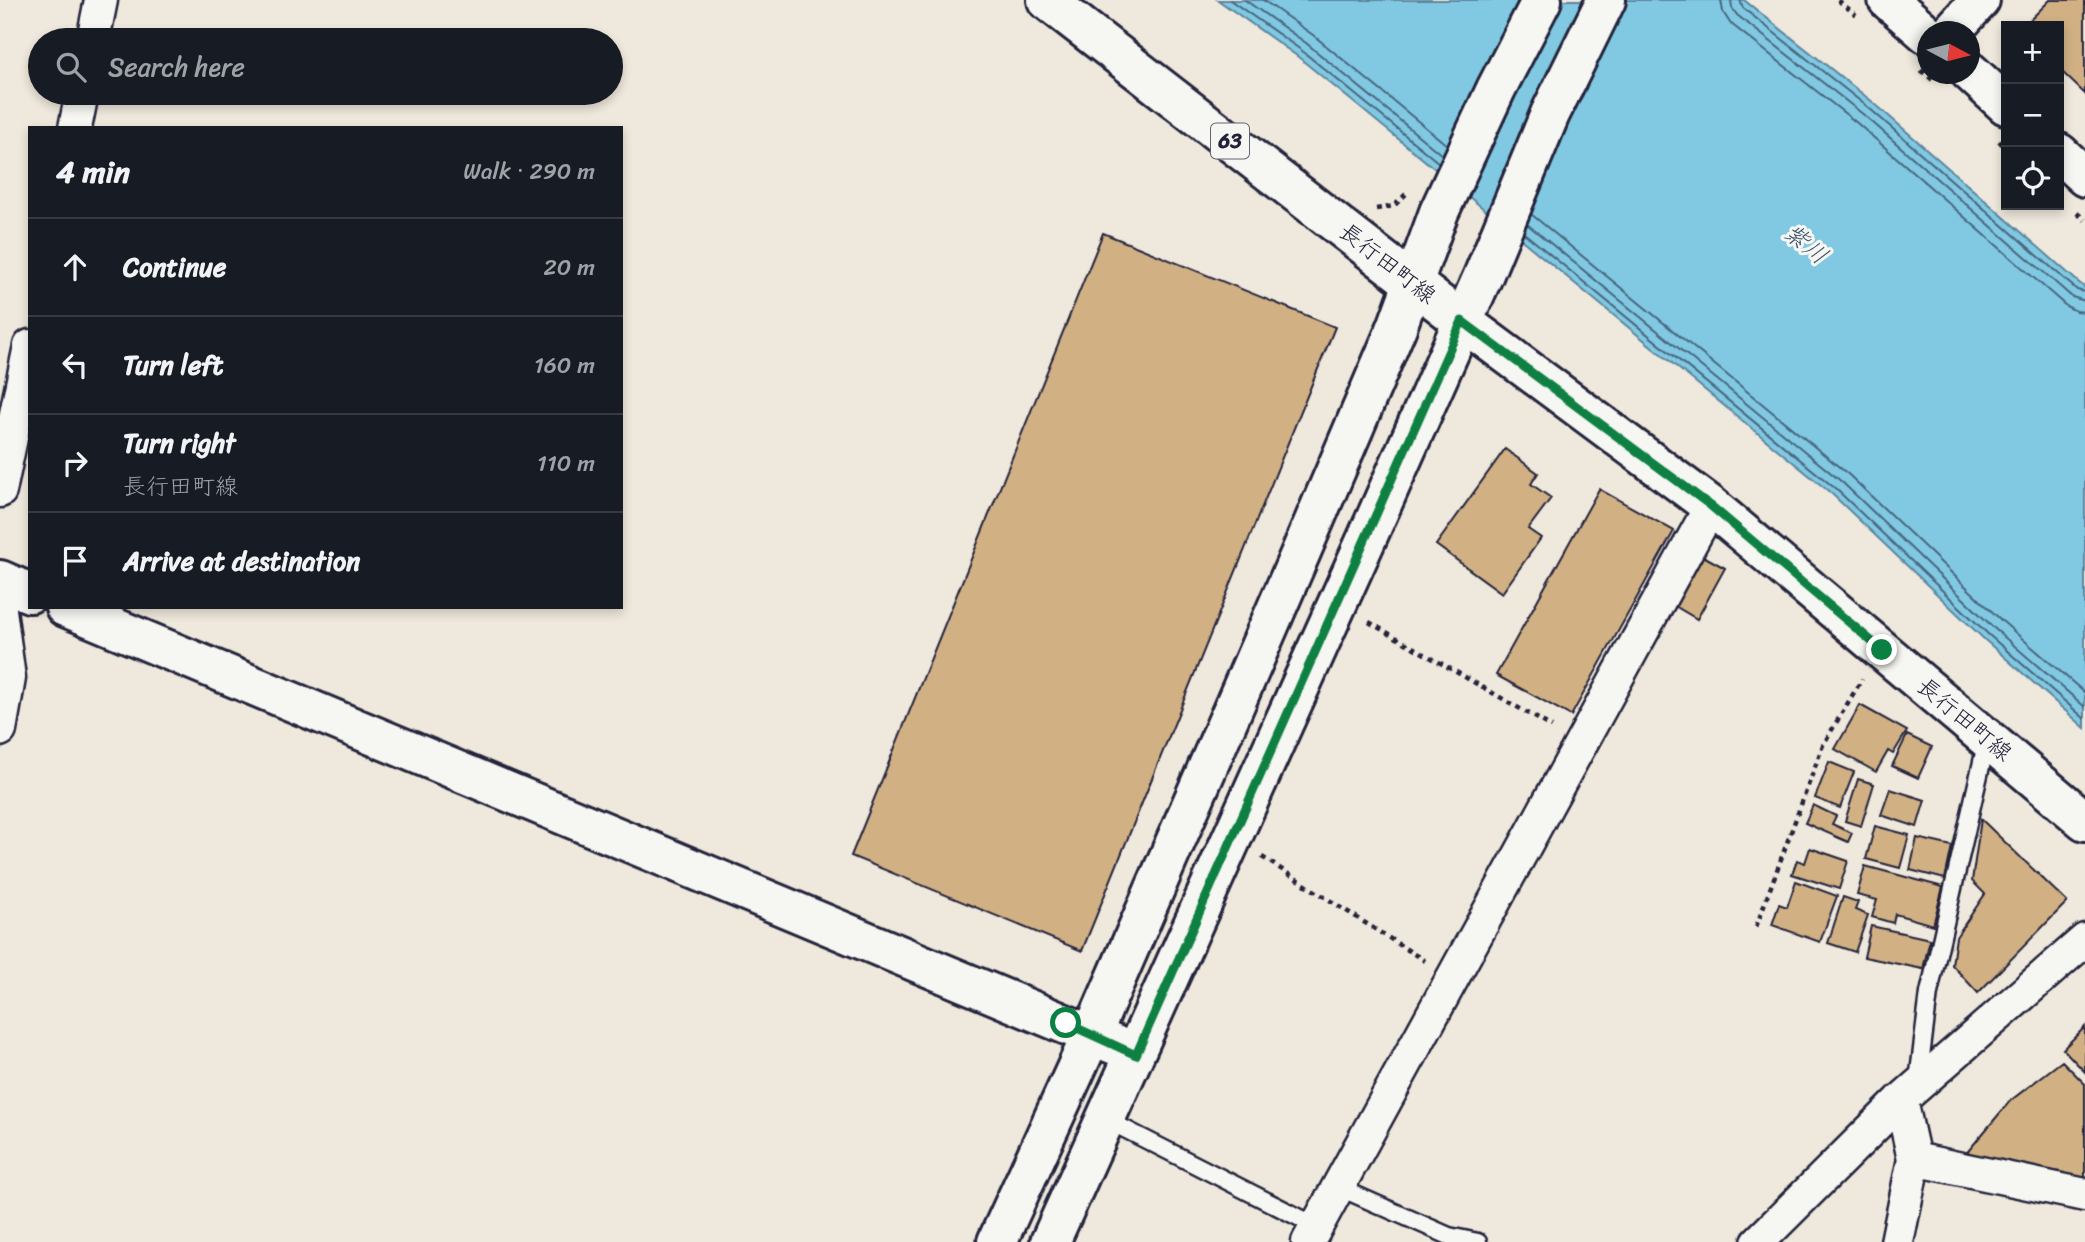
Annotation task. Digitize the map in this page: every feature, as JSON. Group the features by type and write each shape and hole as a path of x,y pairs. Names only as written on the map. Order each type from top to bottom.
{"street":[{"path":"95,28 101,0"},
{"name":"長行田町線","path":"1047,0 1462,321 1711,506 2085,821"},
{"path":"997,1242 1092,1034 1301,552 1397,327 1439,212 1496,89 1542,0"},
{"path":"1050,1242 1107,1120 1462,321 1550,114 1606,0"},
{"path":"1961,21 1980,0"},
{"path":"1872,8 1917,46"},
{"path":"1960,84 2001,122"},
{"path":"75,126 80,105"},
{"path":"2064,158 2085,177"},
{"path":"0,491 28,356"},
{"path":"1312,1234 1711,506"},
{"path":"0,580 28,592"},
{"path":"70,609 1092,1034 1136,1055"},
{"path":"0,610 9,678 0,730"},
{"path":"1758,1242 1909,1093 2085,940"},
{"path":"1897,1242 1914,1159 1909,1093"},
{"path":"1914,1159 2085,1195"}],"lane":[{"path":"1909,1093 1987,738"},
{"path":"1107,1120 1312,1234"},
{"path":"1338,1188 1449,1236 1478,1242"}],"path":[{"path":"1838,0 1872,8"},
{"path":"1365,620 1580,744"},
{"path":"1756,927 1823,745 1869,666 1882,650"},
{"path":"1262,857 1452,978"}],"water":[{"name":"紫川","path":"1218,0 1744,0 1874,103 2085,288 2085,728 1985,640 1832,494 1297,56"}],"building":[{"path":"2050,0 2085,0 2085,94 2064,74 2064,21 2029,21"},
{"path":"1103,233 1335,327 1082,951 851,856"},
{"path":"1505,449 1538,473 1531,484 1551,498 1528,529 1541,538 1502,593 1436,545"},
{"path":"1599,489 1674,531 1571,716 1496,675"},
{"path":"1696,552 1725,568 1697,619 1668,602"},
{"path":"1860,705 1907,731 1893,754 1888,751 1876,772 1835,749"},
{"path":"1907,735 1932,747 1918,778 1892,766"},
{"path":"1829,762 1854,772 1840,808 1815,798"},
{"path":"1858,779 1874,784 1861,826 1845,821"},
{"path":"1890,789 1925,800 1917,827 1881,815"},
{"path":"1813,805 1836,816 1832,824 1852,833 1848,842 1805,823"},
{"path":"1981,819 2067,902 1978,993 1952,965 1956,937 1985,894 1972,881"},
{"path":"1875,826 1909,835 1900,868 1866,859"},
{"path":"1917,838 1952,846 1945,879 1910,870"},
{"path":"1810,848 1848,861 1839,889 1792,874 1797,860 1805,863"},
{"path":"1865,866 1943,887 1933,925 1895,914 1893,923 1872,917 1877,900 1857,895"},
{"path":"1796,881 1837,896 1820,942 1772,925 1779,904 1787,907"},
{"path":"1843,897 1858,902 1855,910 1868,915 1855,952 1828,943"},
{"path":"1871,926 1930,939 1923,969 1864,957"},
{"path":"2085,1027 2085,1072 2063,1049"},
{"path":"2062,1061 2085,1084 2085,1183 1964,1156 2010,1101"}],"route":[{"path":"1066,1023 1136,1055 1462,321 1711,506 1882,650"}]}
